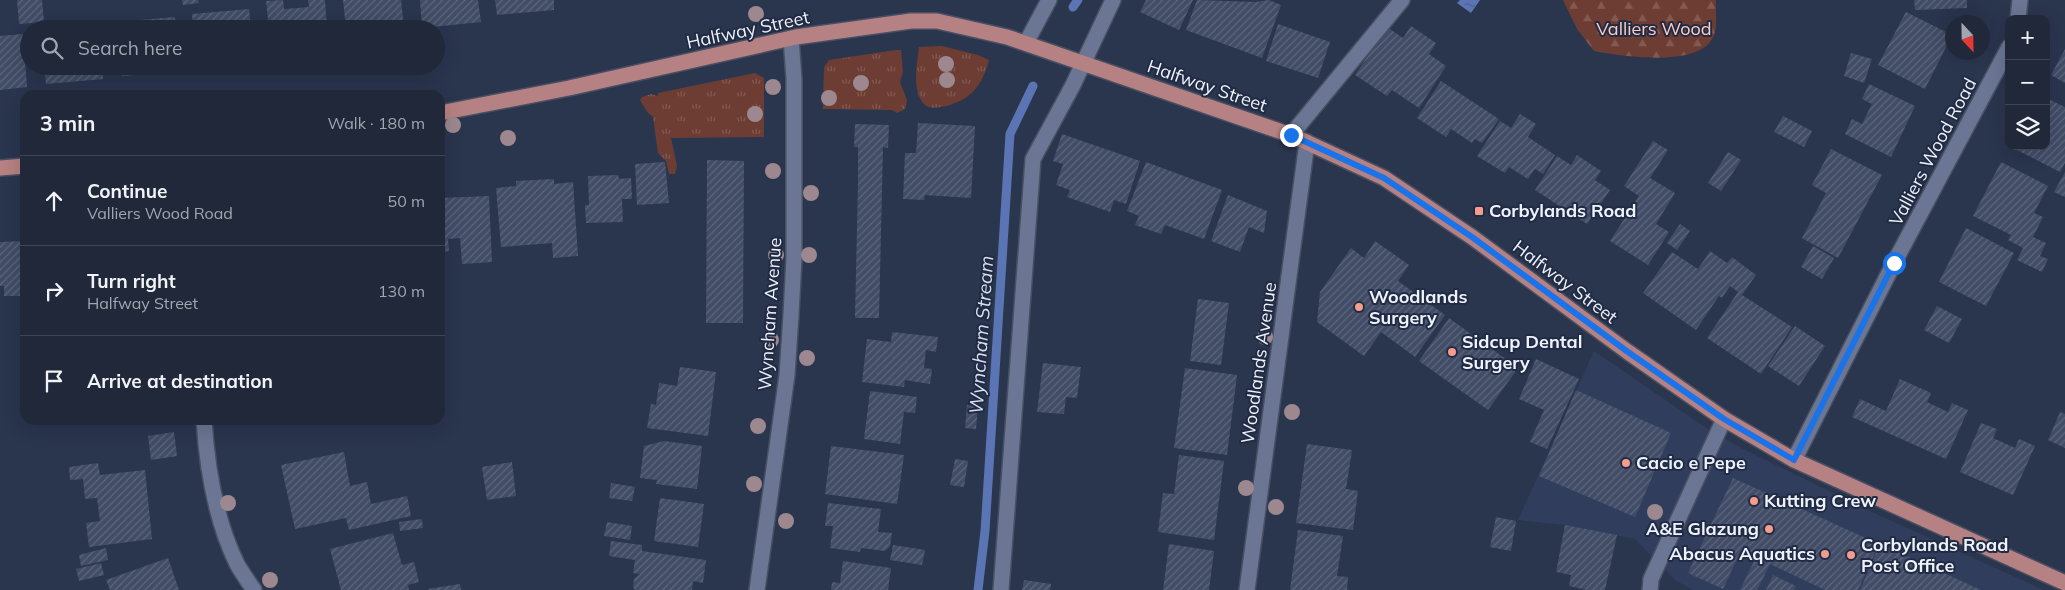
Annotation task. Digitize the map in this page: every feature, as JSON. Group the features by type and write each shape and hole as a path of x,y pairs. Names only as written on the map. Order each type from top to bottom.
{"main road":[{"name":"Halfway Street","path":"445,112 564,89 721,52 791,38 912,21 937,21 1026,43 1291,135 1384,178 1456,226 1628,352 1724,419 1794,460 2065,583"},
{"path":"0,168 20,166"}],"street":[{"path":"1026,43 1049,0"},
{"path":"1001,590 1033,159 1084,63 1113,0"},
{"path":"1291,135 1402,0"},
{"path":"2018,15 2020,0"},
{"name":"Wyncham Avenue","path":"758,590 787,375 792,315 794,258 794,79 791,38"},
{"name":"Valliers Wood Road","path":"1794,460 1894,263 2005,55"},
{"name":"Woodlands Avenue","path":"1247,590 1307,142"},
{"path":"1650,590 1652,579 1724,419"},
{"path":"205,425 209,461 224,528 238,564 254,590"}],"shaded area":[{"path":"1594,351 1708,429 1739,447 1883,517 2044,590 1692,590 1675,580 1635,539 1565,525 1518,520"}],"green space":[{"name":"Valliers Wood","path":"1563,0 1716,0 1715,31 1707,46 1694,53 1678,56 1660,58 1641,57 1594,51 1577,29"},
{"path":"942,46 978,55 989,60 978,85 967,97 951,105 931,108 923,103 917,90 916,68 919,47"},
{"path":"901,50 903,72 900,82 907,100 905,109 897,113 892,110 823,109 824,67 829,60"},
{"path":"755,73 764,78 764,137 671,138 677,166 675,174 669,174 666,161 658,153 653,117 648,113 640,100 642,97 651,94 658,96 658,93"}],"water":[{"path":"1460,0 1480,0 1471,13 1457,3"}],"building":[{"path":"17,0 42,0 44,20 20,20 19,24"},
{"path":"182,0 198,0 199,3 183,5"},
{"path":"283,0 284,9 309,7 308,0 325,0 326,20 268,20 266,1"},
{"path":"343,0 401,0 403,20 345,20"},
{"path":"420,0 478,0 481,22 445,26 445,20 421,20"},
{"path":"495,0 554,0 554,10 497,15"},
{"path":"1146,0 1193,0 1179,30 1140,12"},
{"path":"1197,0 1255,2 1269,0 1281,5 1262,58 1186,30"},
{"path":"1914,0 1967,0 1967,8 1915,10"},
{"path":"249,9 250,20 192,20 192,14"},
{"path":"1906,12 1945,32 1945,49 1925,89 1878,65"},
{"path":"175,17 175,20 141,20"},
{"path":"1278,24 1330,42 1318,78 1266,61"},
{"path":"1411,26 1436,43 1429,54 1446,66 1419,108 1392,90 1387,96 1355,75 1387,27 1403,38"},
{"path":"20,34 20,75 26,75 27,87 0,90 0,36"},
{"path":"2065,49 2065,83 2051,75"},
{"path":"1851,53 1872,59 1864,83 1844,76"},
{"path":"45,75 103,75 103,79 46,84"},
{"path":"1441,81 1499,119 1482,143 1475,139 1472,143 1451,129 1446,137 1417,118"},
{"path":"1869,84 1915,106 1891,157 1845,134 1852,119 1862,124 1872,104 1862,99"},
{"path":"2050,100 2065,107 2065,163 2060,172 2017,150 2050,150"},
{"path":"1520,114 1536,124 1528,137 1555,155 1543,174 1535,169 1528,179 1509,167 1505,173 1477,156 1500,121 1511,128"},
{"path":"1783,116 1812,131 1804,147 1774,132"},
{"path":"918,123 975,126 971,198 925,195 924,200 903,199 905,153 916,153"},
{"path":"855,124 889,125 888,148 883,147 879,318 855,318 858,147 854,147"},
{"path":"1062,134 1140,161 1126,204 1114,200 1110,212 1067,197 1070,190 1056,185 1063,164 1053,161"},
{"path":"1653,141 1668,150 1650,178 1675,193 1656,224 1669,232 1648,265 1610,241 1639,196 1624,186"},
{"path":"1831,149 1882,175 1838,258 1802,238 1826,193 1812,185"},
{"path":"1728,152 1741,160 1721,191 1708,183"},
{"path":"1577,155 1601,171 1595,180 1610,190 1587,224 1535,190 1557,156 1571,165"},
{"path":"707,160 744,161 743,323 706,323"},
{"path":"665,162 669,203 637,205 635,164"},
{"path":"1146,162 1222,190 1204,239 1165,225 1161,234 1135,225 1139,216 1127,211"},
{"path":"2001,162 2048,186 2034,213 2043,217 2033,237 2046,243 2040,256 2048,259 2042,272 2017,260 2023,248 2008,240 2011,235 1973,216"},
{"path":"2065,172 2065,197 2054,192"},
{"path":"618,175 619,179 631,178 632,199 622,199 623,222 586,223 585,205 589,205 588,176"},
{"path":"554,179 554,184 573,182 578,256 553,258 552,243 501,247 496,188 516,186 516,181"},
{"path":"1228,195 1267,211 1264,233 1249,227 1240,252 1211,241"},
{"path":"489,196 492,262 462,264 460,238 448,239 449,251 445,251 445,198"},
{"path":"1680,224 1690,231 1677,250 1667,243"},
{"path":"1966,228 2014,253 1986,306 1939,282"},
{"path":"20,241 20,296 4,296 4,286 0,286 0,242"},
{"name":"Woodlands Surgery","path":"1375,241 1409,265 1398,281 1445,315 1415,357 1381,332 1364,356 1317,322 1320,292 1351,248 1364,258"},
{"path":"1813,246 1834,258 1822,279 1801,267"},
{"path":"1710,251 1727,263 1732,257 1756,275 1742,295 1792,327 1761,374 1707,338 1738,292 1730,286 1722,298 1719,296 1696,330 1643,293 1672,252 1698,269"},
{"path":"1198,299 1229,303 1221,365 1190,361"},
{"path":"1937,306 1962,319 1949,343 1924,330"},
{"path":"1449,318 1518,368 1488,410 1419,361"},
{"path":"1795,326 1825,346 1799,386 1768,366"},
{"path":"892,332 938,337 936,352 926,350 924,368 932,369 930,384 905,380 904,387 862,382 867,339 891,342"},
{"path":"1536,359 1579,379 1547,449 1530,442 1544,410 1519,399"},
{"path":"1043,363 1081,367 1077,398 1066,397 1064,414 1037,412"},
{"path":"680,367 716,372 708,436 647,428 651,404 656,405 659,383 677,386"},
{"path":"1185,368 1237,375 1227,455 1174,448"},
{"path":"1900,379 1931,393 1927,402 1948,412 1952,403 1968,410 1946,459 1852,417 1860,399 1886,411"},
{"path":"1576,390 1671,433 1635,517 1539,476"},
{"path":"870,391 917,397 915,413 904,412 900,444 864,439"},
{"path":"967,405 978,406 976,429 965,428"},
{"path":"2060,412 2065,414 2065,448 2048,440"},
{"path":"1981,423 1997,429 1993,438 2015,448 2019,439 2035,446 2013,495 1960,472"},
{"path":"174,432 177,456 151,460 148,436"},
{"path":"664,441 702,446 697,489 656,484 657,480 640,478 644,446"},
{"path":"1307,444 1352,450 1346,489 1358,491 1353,530 1296,523"},
{"path":"831,446 904,455 897,504 825,494"},
{"path":"344,452 350,486 367,482 371,504 407,496 411,516 349,530 346,518 295,529 281,465"},
{"path":"1179,455 1224,461 1214,540 1158,532 1163,493 1174,494"},
{"path":"955,459 968,461 964,487 950,485"},
{"path":"512,462 516,496 487,500 482,467"},
{"path":"98,463 100,475 145,470 152,539 89,547 86,523 100,521 97,498 85,499 83,479 70,480 69,467"},
{"path":"1733,478 1879,544 1858,590 1825,590 1770,564 1757,590 1740,590 1756,557 1741,550 1723,589 1688,573"},
{"path":"611,483 635,487 632,501 609,498"},
{"path":"660,498 704,504 698,547 654,541"},
{"path":"828,503 881,509 878,532 892,533 890,546 885,551 861,548 860,552 830,548 833,526 825,526"},
{"path":"1496,517 1516,521 1511,551 1490,547"},
{"path":"422,519 423,528 400,531 399,522"},
{"path":"607,522 632,526 630,540 604,536"},
{"path":"1565,525 1617,535 1605,590 1587,590 1569,586 1571,575 1556,572"},
{"path":"1298,530 1343,536 1337,576 1348,577 1347,590 1290,590"},
{"path":"393,533 402,565 414,562 419,582 408,585 409,590 341,590 330,549"},
{"path":"611,541 642,545 642,551 706,560 703,583 693,581 692,590 635,590 633,587 634,579 640,574 633,573 635,560 609,556"},
{"path":"1169,544 1214,551 1209,590 1163,590"},
{"path":"1880,544 1933,568 1981,590 1860,590"},
{"path":"893,545 925,550 922,565 890,560"},
{"path":"106,548 108,560 81,566 79,555"},
{"path":"168,558 179,590 110,590 106,580"},
{"path":"843,561 891,568 888,590 831,590 832,582 840,583"},
{"path":"101,563 104,575 79,581 76,569"},
{"path":"1773,575 1796,586 1794,590 1766,590"},
{"path":"1024,580 1051,584 1050,590 1022,590"},
{"path":"460,584 461,590 428,590 428,589"}],"waterway":[{"name":"Wyncham Stream","path":"1073,7 1078,0"},
{"name":"Wyncham Stream","path":"978,590 985,531 1010,134 1033,86"}],"place":[{"name":"Corbylands Road","path":"1479,211"},
{"name":"Woodlands Surgery","path":"1359,307"},
{"name":"Sidcup Dental Surgery","path":"1452,352"},
{"name":"Cacio e Pepe","path":"1626,463"},
{"name":"Kutting Crew","path":"1754,501"},
{"name":"A&E Glazung","path":"1769,529"},
{"name":"Abacus Aquatics","path":"1825,554"},
{"name":"Corbylands Road Post Office","path":"1851,555"}],"route":[{"path":"1291,135 1384,178 1472,237 1628,352 1724,419 1794,460 1894,263"}]}
